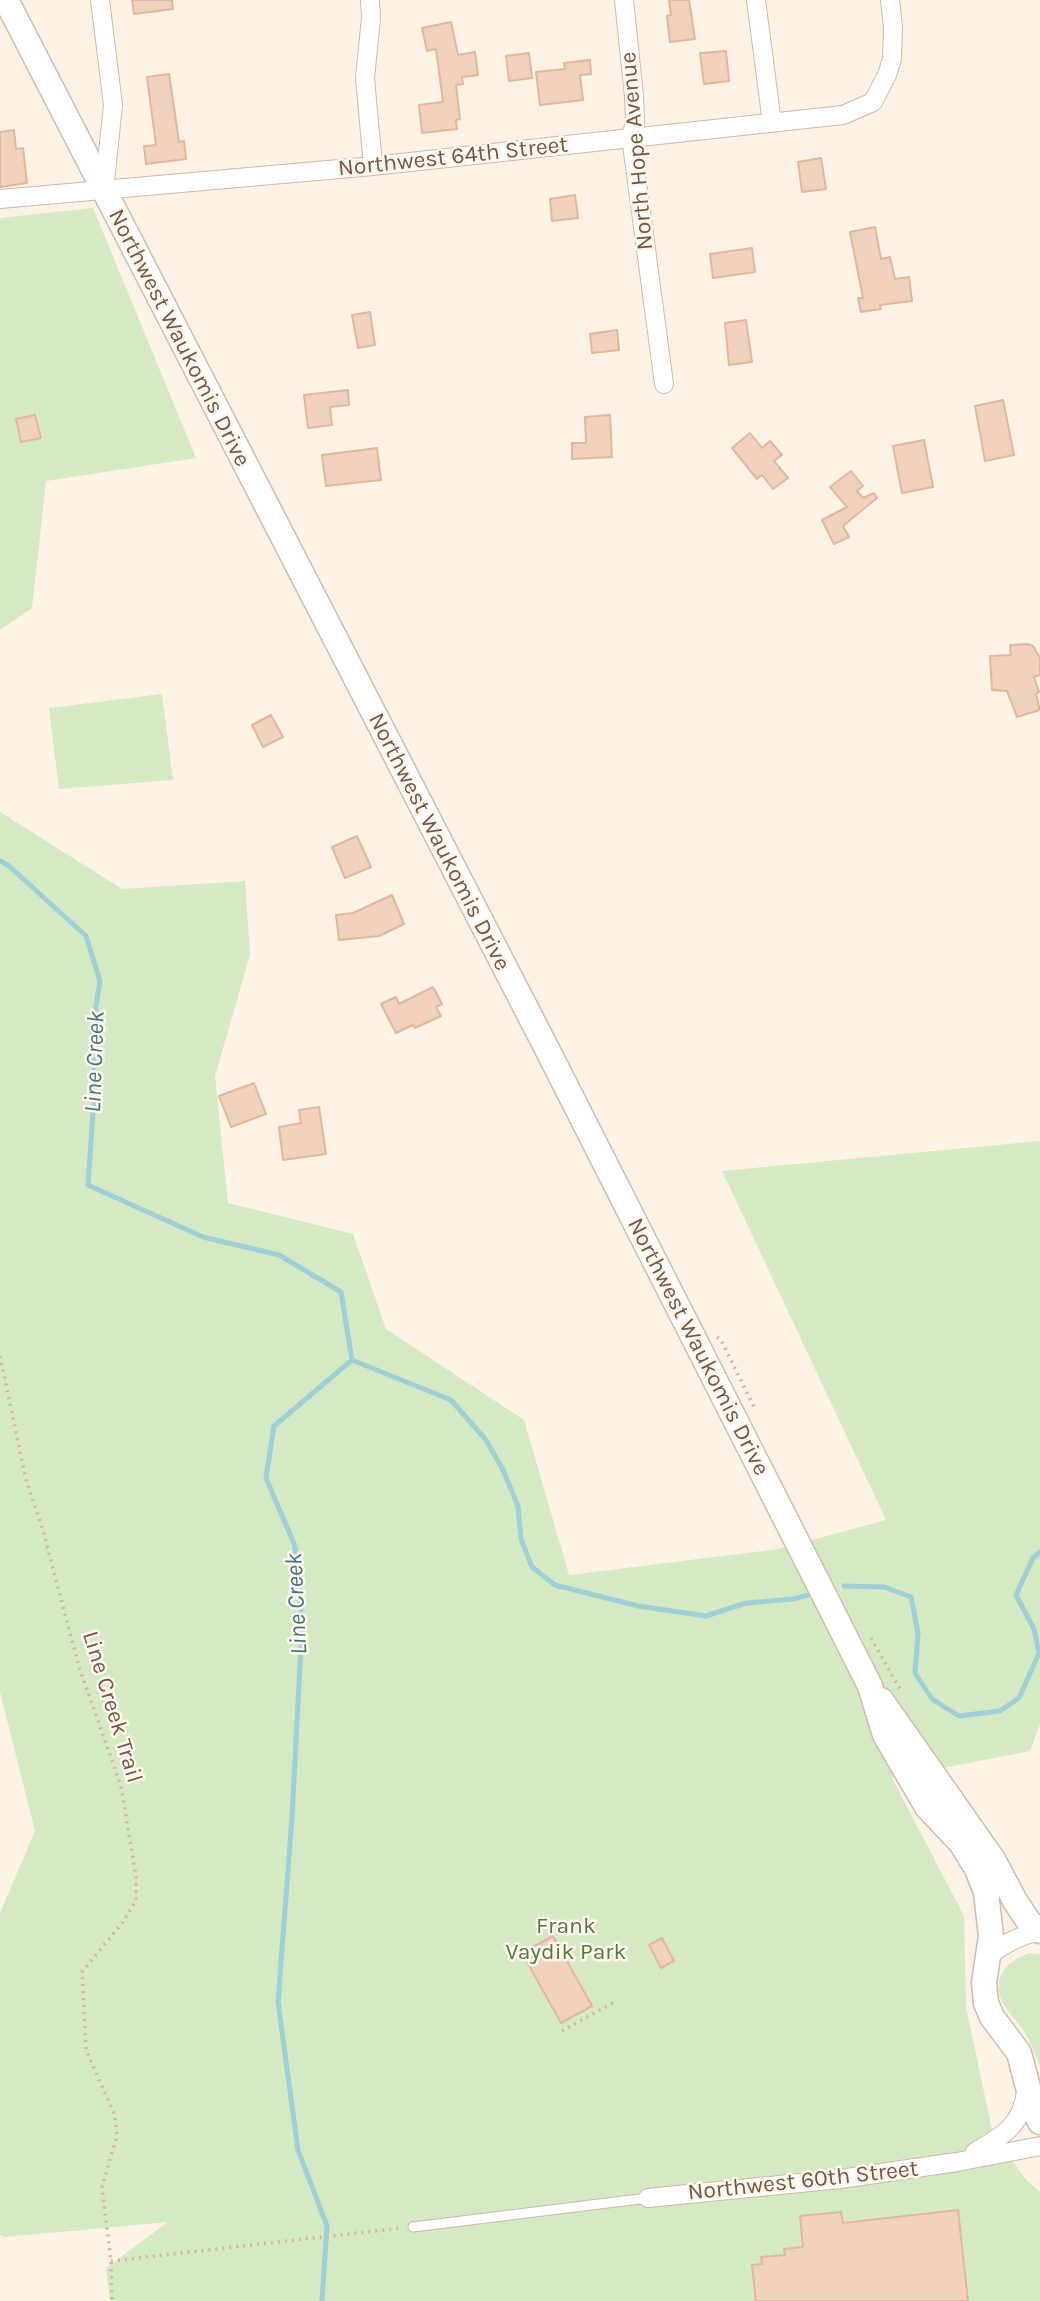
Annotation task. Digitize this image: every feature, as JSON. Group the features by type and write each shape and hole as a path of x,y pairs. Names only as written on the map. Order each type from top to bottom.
{"main road":[{"name":"Northwest Waukomis Drive","path":"6,0 552,1059 815,1577 870,1686 886,1735 927,1807 961,1843 977,1869 986,1892 991,1936 990,1955 985,1966 986,2003 992,2017 1019,2053 1034,2110 1040,2122"},
{"name":"Northwest Waukomis Drive","path":"870,1686 994,1861 1029,1922 1040,1931"}],"street":[{"path":"100,0 113,105 104,191"},
{"path":"370,0 371,18 365,78 373,166"},
{"name":"North Hope Avenue","path":"624,0 635,109 631,137 664,384"},
{"path":"756,0 772,123"},
{"name":"Northwest 64th Street","path":"0,199 373,166 843,116 873,102 887,75 892,59 890,0"},
{"path":"990,1955 1024,1934 1040,1931"},
{"name":"Northwest 60th Street","path":"957,2162 998,2139 1010,2128 1024,2106 1027,2082"},
{"name":"Northwest 60th Street","path":"648,2198 840,2179 957,2162 1040,2146"}],"lane":[{"path":"413,2227 648,2198"}],"path":[{"name":"Line Creek Trail","path":"0,1356 26,1480 42,1527 79,1667 121,1786 136,1877 136,1900 124,1922 82,1972 86,2050 115,2116 117,2136 102,2188 111,2262 112,2301"},
{"path":"562,2031 614,2002"},
{"path":"111,2262 413,2227"}],"green space":[{"path":"93,208 196,458 46,481 32,608 0,630 0,218"},
{"path":"162,694 173,780 59,789 49,708"},
{"name":"Frank Vaydik Park","path":"0,812 122,889 245,881 250,955 215,1076 228,1203 353,1234 386,1329 524,1420 569,1575 779,1549 886,1520 722,1171 1040,1141 1040,1724 1030,1751 892,1778 964,1916 966,2007 992,2130 1026,2180 1040,2192 1040,2301 110,2301 106,2268 168,2222 5,2237 0,2235 0,1913 35,1831 0,1692"},
{"path":"1029,1953 1040,1954 1040,2067 1027,2036 1003,2004 999,1990 1004,1970 1009,1964"}],"building":[{"path":"132,0 172,0 173,9 134,14"},
{"path":"669,0 689,0 695,39 670,42 667,16 671,15"},
{"path":"451,22 458,55 475,52 478,75 462,77 463,84 456,85 460,119 456,120 457,129 422,133 419,105 443,102 436,49 427,51 422,28"},
{"path":"726,51 729,81 704,84 700,53"},
{"path":"529,53 532,78 509,81 506,56"},
{"path":"590,60 591,74 580,75 583,100 540,105 536,72 565,69 564,63"},
{"path":"169,74 179,142 184,141 186,159 146,164 144,146 156,145 147,77"},
{"path":"14,130 16,149 23,148 27,183 0,187 0,132"},
{"path":"821,158 826,189 802,192 798,162"},
{"path":"575,195 578,218 552,221 550,199"},
{"path":"875,227 881,259 890,257 895,279 909,277 912,301 880,305 881,309 861,312 858,298 863,298 850,232"},
{"path":"752,248 755,272 713,278 710,254"},
{"path":"370,312 375,345 358,348 352,315"},
{"path":"746,320 752,362 729,365 725,323"},
{"path":"617,330 619,350 592,353 590,334"},
{"path":"348,390 349,405 330,407 332,425 308,428 304,395"},
{"path":"1003,400 1014,455 985,461 975,406"},
{"path":"35,415 41,438 21,442 16,419"},
{"path":"610,415 612,457 572,459 572,443 586,443 585,417"},
{"path":"750,433 762,448 770,441 782,455 774,461 788,478 773,489 762,475 757,479 732,448"},
{"path":"924,440 933,487 902,493 893,446"},
{"path":"377,448 381,480 326,486 322,455"},
{"path":"851,471 863,486 857,491 863,498 874,493 877,498 843,526 849,537 834,544 822,520 847,507 830,487"},
{"path":"1010,645 1033,646 1040,658 1040,675 1034,677 1039,692 1036,694 1040,710 1017,717 1007,691 992,690 990,656 1011,655"},
{"path":"271,715 283,737 263,747 252,725"},
{"path":"357,836 371,867 345,878 332,847"},
{"path":"392,895 404,924 379,936 339,940 336,915 353,913"},
{"path":"433,987 442,1004 436,1007 441,1016 396,1033 381,1004 396,997 399,1004"},
{"path":"254,1083 266,1114 231,1127 219,1096"},
{"path":"319,1107 326,1154 283,1160 279,1127 301,1123 299,1110"},
{"path":"553,1936 592,2006 561,2023 522,1953"},
{"path":"662,1938 674,1961 661,1968 649,1945"},
{"path":"958,2210 968,2301 756,2301 752,2265 762,2264 761,2257 785,2255 784,2249 803,2247 800,2216 841,2212 843,2223"}],"waterway":[{"name":"Line Creek","path":"0,861 9,866 86,936 100,981 92,1031 95,1083 88,1185 203,1237 279,1255 341,1292 352,1360 274,1426 266,1478 295,1546 302,1627 292,1817 278,2002 298,2150 327,2226 322,2301"},
{"path":"352,1360 451,1400 486,1440 503,1470 518,1506 521,1539 532,1567 555,1585 638,1606 706,1616 746,1603 793,1599 817,1593"},
{"path":"844,1586 884,1587 911,1597 918,1633 915,1673 932,1699 959,1716 1000,1711 1019,1698 1039,1653 1034,1629 1016,1595 1033,1558 1040,1552"}]}
